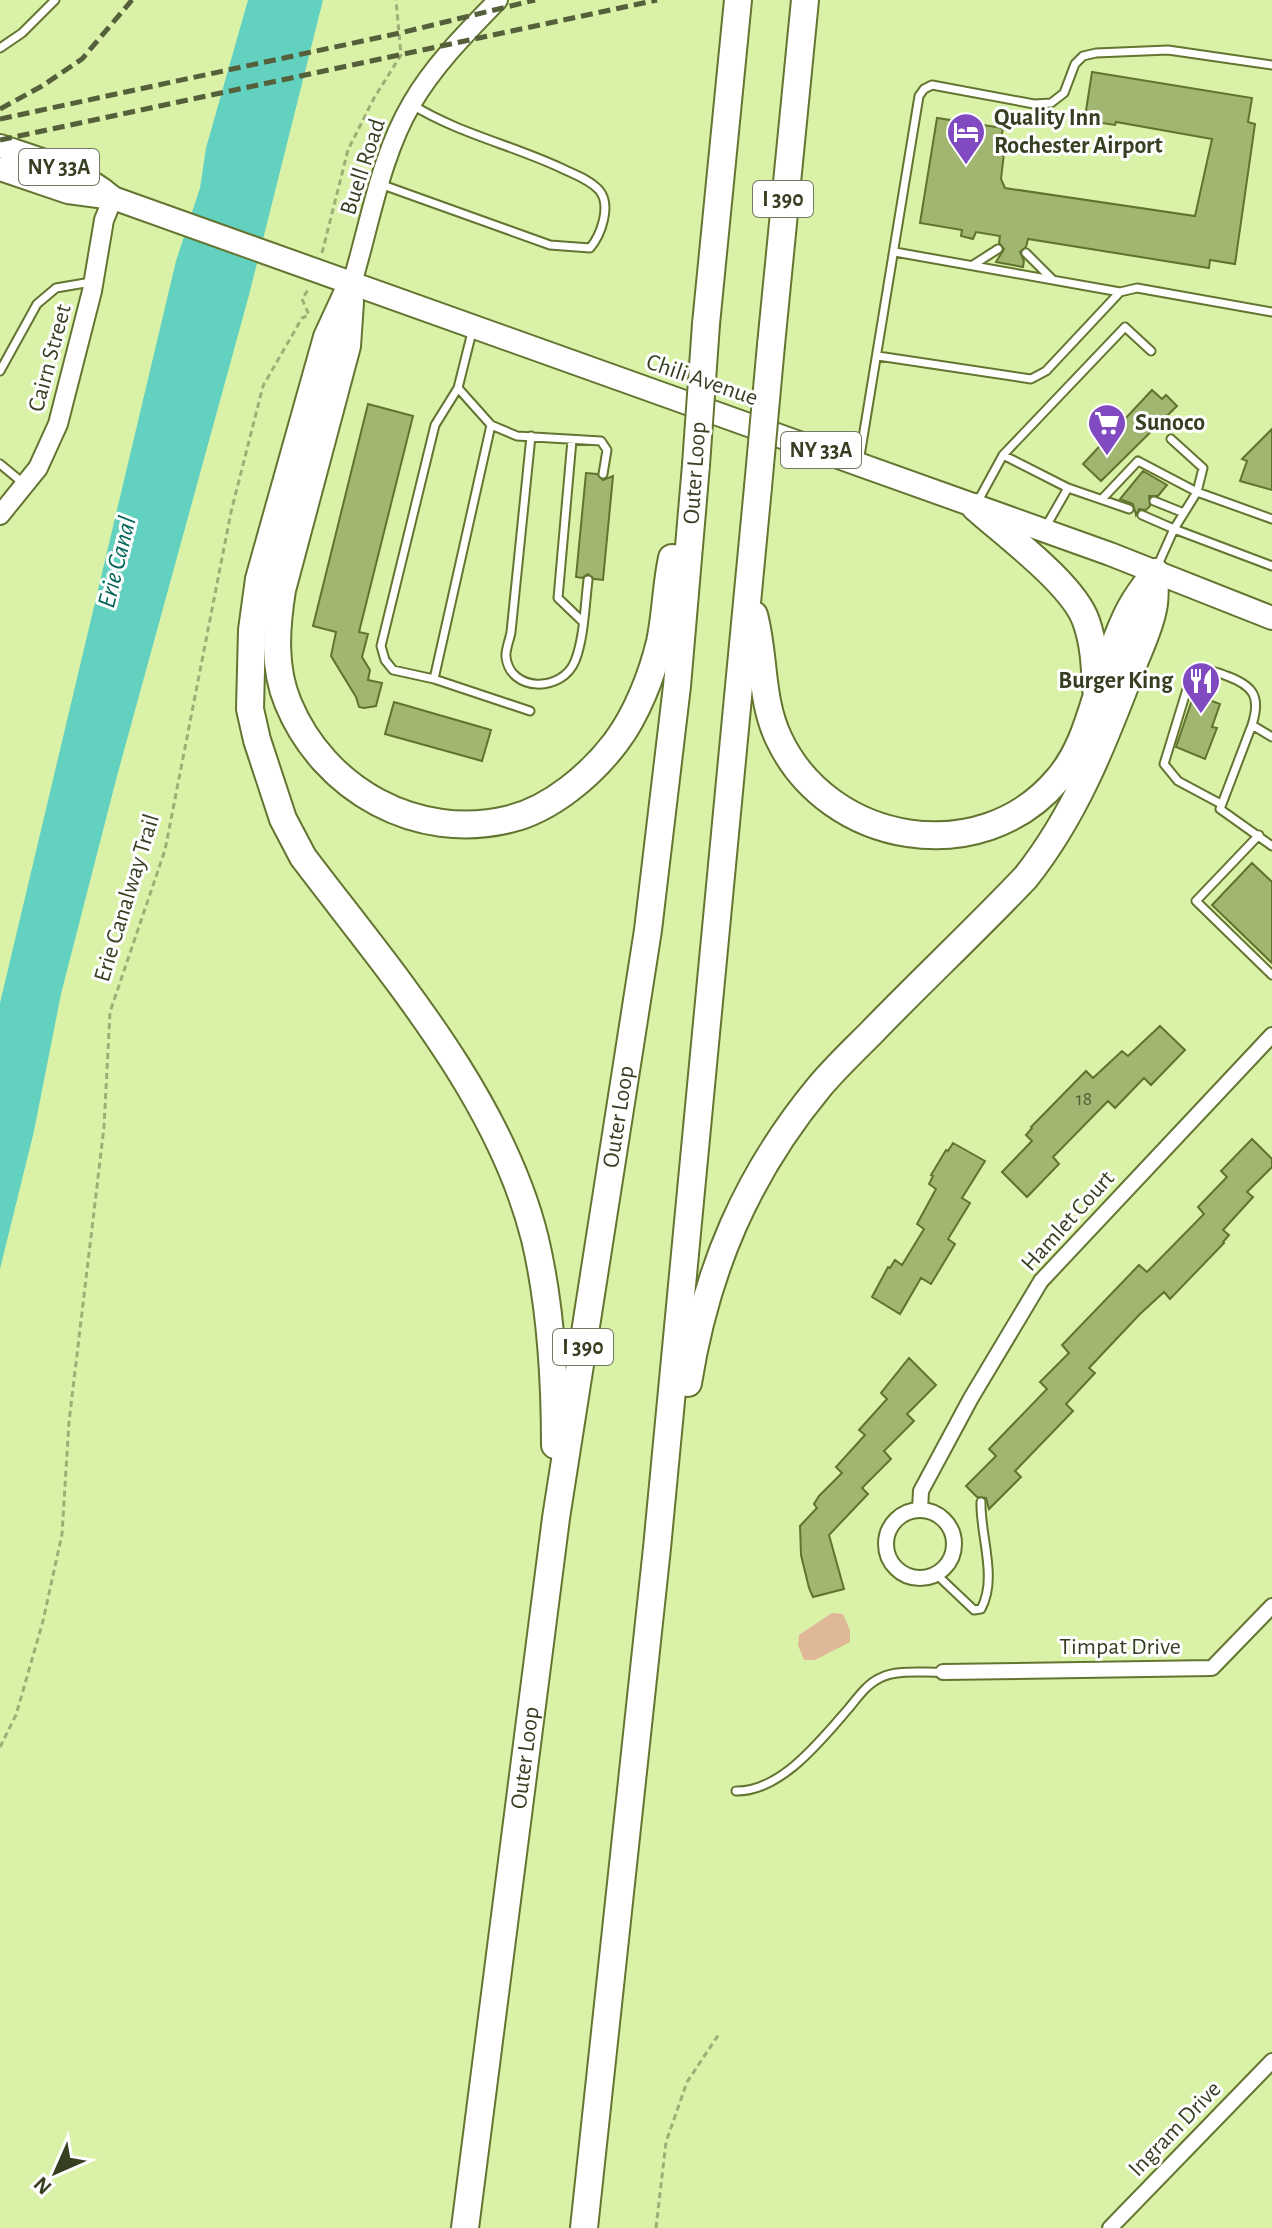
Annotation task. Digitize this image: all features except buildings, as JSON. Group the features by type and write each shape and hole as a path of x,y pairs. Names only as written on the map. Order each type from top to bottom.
{"highway":[{"name":"Outer Loop","path":"465,2228 556,1518 648,930 677,686 706,324 738,0"},
{"name":"I 390","path":"584,2228 657,1548 784,193 805,0"},
{"path":"352,283 347,346 276,623 277,659 287,701 318,756 359,793 401,813 450,824 479,823 511,819 540,807 568,790 590,770 616,741 633,713 648,677 660,642 671,561 696,465"},
{"path":"352,283 327,337 259,579 252,630 250,709 269,782 283,819 303,857 458,1065 492,1127 517,1187 534,1238 550,1323 555,1402 556,1518"},
{"path":"975,507 1068,591 1086,618 1092,642 1097,696"},
{"path":"747,589 759,634 763,688 778,738 794,764 837,807 860,819 893,830 928,836 958,836 993,825 1022,810 1058,779 1076,755 1132,604 1155,572"},
{"path":"657,1548 696,1336 711,1280 734,1221 786,1130 822,1084 994,910 1052,844 1088,777 1109,729 1153,610 1155,572"}],"main road":[{"name":"Chili Avenue","path":"0,146 76,174 113,198"},
{"name":"Chili Avenue","path":"0,169 68,192 113,198 1044,531 1272,618"}],"street":[{"name":"Buell Road","path":"352,283 394,139 411,104 437,68 498,0"},
{"name":"Cairn Street","path":"0,515 26,486 44,458 62,413 94,282 104,220 113,198"},
{"name":"Hamlet Court","path":"920,1509 921,1491 971,1398 1041,1281 1272,1035"},
{"path":"920,1509 941,1517 954,1536 955,1547 951,1558 936,1574 926,1577 904,1574 895,1566 886,1546 892,1524 909,1511 920,1509"},
{"name":"Timpat Drive","path":"943,1672 1212,1668 1272,1606"},
{"name":"Ingram Drive","path":"1110,2228 1272,2061"}],"lane":[{"path":"0,48 22,33 55,0"},
{"path":"859,464 919,96 924,89 932,85 1034,104 1051,103 1064,93 1075,64 1083,56 1096,53 1168,50 1272,65"},
{"path":"380,184 550,245 590,248 602,224 602,195 586,180 533,155 434,118 411,104"},
{"path":"973,266 998,249"},
{"path":"895,252 1120,292 1137,288 1272,312"},
{"path":"1026,253 1054,280"},
{"path":"0,371 37,304 56,288 94,282"},
{"path":"878,356 1031,379 1038,377 1120,292"},
{"path":"473,326 458,388 435,425 381,646 385,660 393,670 434,679 530,711"},
{"path":"975,507 1003,455 1125,327 1151,351"},
{"path":"458,388 491,425 517,436 601,441 607,450 603,474"},
{"path":"434,679 491,425"},
{"path":"531,436 506,657 514,674 530,683 551,685 563,679 575,661 588,580"},
{"path":"1155,572 1174,529 1197,492 1203,468 1171,439"},
{"path":"572,440 558,598 582,621"},
{"path":"1003,455 1068,488 1129,509"},
{"path":"1102,499 1138,461 1197,492 1272,519"},
{"path":"0,464 26,486"},
{"path":"1117,486 1127,490"},
{"path":"1044,531 1068,488"},
{"path":"1154,501 1184,513"},
{"path":"1142,515 1272,566"},
{"path":"1221,804 1178,781 1164,764 1187,689 1197,673 1212,670 1245,683 1256,702 1257,711 1220,809 1272,846"},
{"path":"1252,725 1272,737"},
{"path":"1259,835 1196,901 1272,975"},
{"path":"936,1574 974,1610 981,1609 986,1600 987,1574 981,1502"},
{"path":"736,1791 764,1786 776,1779 816,1745 865,1689 880,1678 943,1672"}],"path":[{"name":"Erie Canalway Trail","path":"0,1747 16,1715 43,1621 62,1534 69,1422 104,1127 110,1012 165,850 231,512 263,386 302,318 309,315 302,299 316,270 348,150 374,98 401,55 396,0"},
{"path":"656,2228 666,2142 687,2082 719,2034"}],"shaded area":[{"path":"832,1613 843,1614 850,1630 850,1642 815,1660 804,1660 798,1645 799,1635"}],"water":[{"name":"Erie Canal","path":"248,0 323,0 249,295 117,776 61,994 34,1131 0,1269 0,1003 176,261 200,188 206,148"}],"railway":[{"path":"0,109 82,59 132,0"},
{"path":"0,119 400,33 535,0"},
{"path":"0,140 657,0"}],"place":[{"name":"Quality Inn Rochester Airport","path":"966,166"},
{"name":"Sunoco","path":"1107,457"},
{"name":"Burger King","path":"1201,715"}]}
